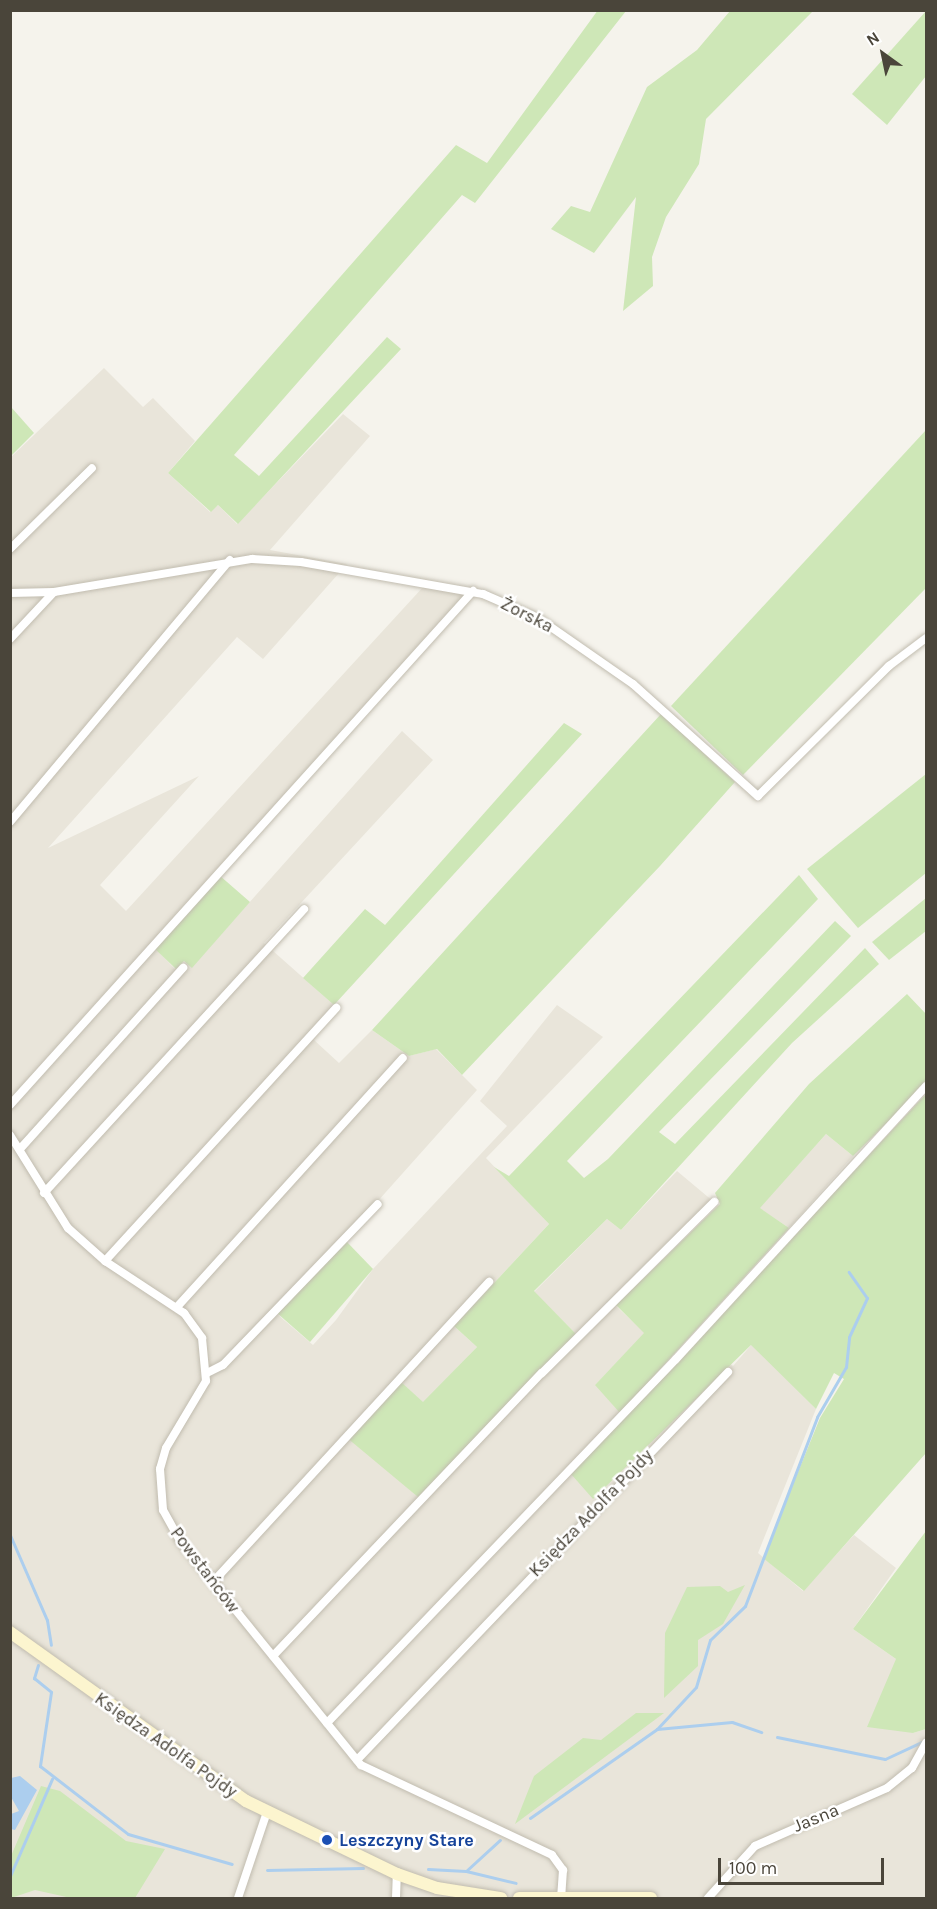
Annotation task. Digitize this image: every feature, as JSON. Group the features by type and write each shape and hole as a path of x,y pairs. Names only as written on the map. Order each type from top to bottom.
{"street":[{"path":"10,549 92,468"},
{"path":"10,822 230,560"},
{"name":"Żorska","path":"10,593 54,592 230,560 301,562 473,591 538,618 633,684 758,796 889,666 927,638"},
{"path":"10,1105 473,591"},
{"path":"10,639 54,592"},
{"path":"44,1192 304,909"},
{"path":"20,1149 183,968"},
{"path":"105,1260 336,1008"},
{"path":"177,1307 403,1058"},
{"path":"327,1723 676,1359 927,1086"},
{"path":"10,1135 68,1228 105,1260 177,1307 202,1338 207,1373 223,1365 378,1204"},
{"path":"273,1656 534,1381 714,1202"},
{"path":"213,1582 489,1282"},
{"name":"Księdza Adolfa Pojdy","path":"357,1760 728,1372"},
{"name":"Powstańców","path":"207,1373 166,1448 160,1484 172,1529 357,1760 379,1778 552,1855 563,1870 561,1898"},
{"name":"Księdza Adolfa Pojdy","path":"10,1632 209,1779 267,1812 397,1874 501,1899"},
{"name":"Jasna","path":"708,1899 755,1846 887,1788 912,1767 927,1743"},
{"path":"238,1899 267,1812"},
{"path":"396,1899 397,1874"},
{"path":"519,1899 651,1899"}],"shaded area":[{"path":"104,368 143,407 153,398 195,441 168,473 210,512 218,505 237,524 343,414 370,436 270,550 347,564 263,659 237,637 48,848 199,776 100,885 126,911 424,586 466,594 155,948 175,969 184,961 192,967 402,731 433,760 264,943 334,1005 314,1040 339,1063 372,1030 409,1056 436,1049 477,1090 277,1314 313,1345 336,1320 373,1269 507,1126 480,1101 557,1005 603,1037 486,1158 549,1224 454,1326 477,1347 423,1403 400,1381 388,1470 418,1497 576,1334 534,1292 607,1219 621,1230 677,1171 714,1202 616,1306 645,1333 595,1385 728,1362 733,1366 752,1344 816,1409 758,1553 803,1591 854,1535 896,1568 853,1629 896,1659 913,1733 926,1729 926,1898 11,1898 11,457"},
{"path":"826,1134 853,1156 789,1228 759,1208"}],"green space":[{"path":"598,10 626,11 475,203 462,195 234,455 259,476 387,337 401,349 238,524 218,505 211,512 168,473 456,145 487,163"},
{"path":"730,11 813,11 706,119 699,164 666,217 652,257 653,286 623,311 636,197 594,253 551,229 571,206 590,212 647,87 697,50"},
{"path":"926,11 926,76 887,125 852,94"},
{"path":"11,407 34,433 11,456"},
{"path":"926,430 926,588 743,775 671,706"},
{"path":"661,714 735,782 660,866 462,1075 437,1049 409,1056 372,1030"},
{"path":"564,723 582,734 334,1005 303,978 365,909 385,925"},
{"path":"926,774 926,873 858,928 807,869"},
{"path":"219,875 250,902 192,968 184,961 176,969 154,948"},
{"path":"799,875 818,899 567,1161 584,1178 608,1159 835,921 851,936 659,1132 675,1144 865,948 879,964 792,1043 621,1230 607,1219 534,1291 576,1334 418,1497 346,1437 400,1381 423,1402 477,1347 454,1326 549,1224 494,1167 509,1176"},
{"path":"926,898 926,931 889,960 872,942"},
{"path":"907,994 926,1014 926,1084 853,1156 826,1134 760,1208 789,1228 620,1413 595,1385 644,1333 616,1305 720,1204 715,1193 809,1084"},
{"path":"926,1094 926,1453 804,1591 763,1558 820,1418 844,1379 834,1373 816,1409 751,1345 593,1499 571,1474"},
{"path":"346,1241 373,1269 310,1342 277,1313"},
{"path":"926,1531 926,1729 913,1733 867,1727 896,1659 853,1629"},
{"path":"745,1585 723,1624 698,1640 698,1666 664,1698 665,1633 687,1587 720,1586 728,1592"},
{"path":"636,1713 664,1713 515,1824 534,1776 583,1738 601,1740"},
{"path":"41,1786 60,1791 126,1841 165,1849 135,1898 71,1898 35,1890 11,1898 11,1856"}],"water":[{"path":"20,1776 37,1790 15,1830 11,1829 11,1814 19,1811 11,1797 11,1778"}],"waterway":[{"path":"657,1729 696,1687 710,1640 745,1606 817,1417 846,1367 849,1337 867,1298 849,1272"},
{"path":"10,1535 47,1620 51,1645"},
{"path":"38,1665 34,1678 51,1692 40,1766 128,1834 232,1864"},
{"path":"530,1818 657,1729 732,1722 761,1732"},
{"path":"777,1737 885,1759 921,1742"},
{"path":"10,1876 52,1779"},
{"path":"428,1869 466,1871 500,1840"},
{"path":"267,1870 363,1868"},
{"path":"466,1871 516,1883"}],"place":[{"name":"Leszczyny Stare","path":"327,1840"}]}
